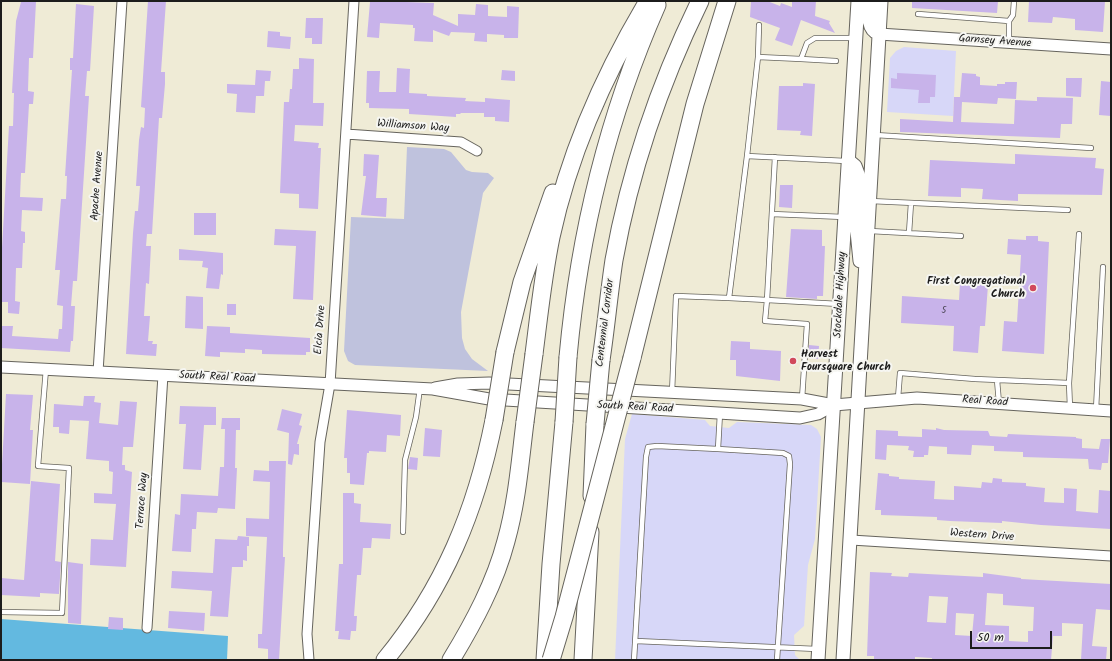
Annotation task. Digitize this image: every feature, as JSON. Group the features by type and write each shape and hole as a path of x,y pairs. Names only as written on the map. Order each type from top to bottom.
{"highway":[{"path":"385,660 415,621 454,551 479,486 494,420 505,352 522,282 540,226 563,170 625,44 648,1"},
{"path":"545,660 551,564 564,422 568,357 581,255 598,177 622,94 659,1"},
{"name":"Centennial Corridor","path":"584,660 596,424 601,360 614,261 629,192 662,89 700,1"},
{"path":"551,660 632,358 695,104 728,1"},
{"path":"451,660 482,604 500,560 512,519 546,266 553,230 566,181 590,116"}],"main road":[{"name":"Stockdale Highway","path":"818,655 858,1"},
{"path":"870,1 869,18 871,28 874,32 879,34"},
{"path":"843,660 881,1"},
{"path":"849,161 855,166 858,174 857,231 865,286"},
{"path":"818,655 825,654 829,660"}],"street":[{"name":"Apache Avenue","path":"98,372 122,1"},
{"name":"Elcia Drive","path":"309,660 307,634 320,442 330,384 354,1"},
{"name":"Garnsey Avenue","path":"879,34 1111,49"},
{"name":"Williamson Way","path":"346,134 461,142 477,151"},
{"name":"South Real Road","path":"1,367 420,388 489,399 800,418 818,414 834,405"},
{"name":"Terrace Way","path":"147,628 163,375"},
{"name":"South Real Road","path":"433,389 451,384 477,383 802,400 834,405 859,403"},
{"name":"Real Road","path":"859,403 898,398 1111,411"},
{"name":"Western Drive","path":"851,540 1111,556"}],"lane":[{"path":"1009,43 1009,21 1013,15 1014,1"},
{"path":"918,14 1009,21"},
{"path":"729,298 758,57 759,25"},
{"path":"801,59 807,43 815,38 856,38"},
{"path":"758,57 836,61"},
{"path":"874,135 1091,148"},
{"path":"747,156 849,161"},
{"path":"775,157 765,322 807,324 802,400"},
{"path":"870,201 1068,210"},
{"path":"909,233 911,203"},
{"path":"772,214 845,218"},
{"path":"868,231 961,236"},
{"path":"1070,408 1069,383 1078,234"},
{"path":"1096,410 1103,267"},
{"path":"672,393 676,296 840,304"},
{"path":"1,612 62,613 69,468 38,466 46,369"},
{"path":"898,398 900,373 997,380 1069,383"},
{"path":"997,380 999,403"},
{"path":"403,532 405,460 416,417 420,388"},
{"path":"718,449 720,413"},
{"path":"634,660 646,457 648,447 657,446 783,453 789,456 790,464 777,660"},
{"path":"636,641 778,647 818,655"}],"shaded area":[{"path":"904,47 956,51 953,116 887,112 890,58 896,51"},
{"path":"407,147 444,149 451,152 466,170 488,173 494,178 483,193 461,312 462,338 465,349 472,359 488,371 355,365 348,361 344,351 351,217 404,219"},
{"path":"632,414 705,420 710,426 729,428 737,422 811,425 817,429 821,437 815,539 808,565 804,626 794,635 795,655 800,660 615,660 625,439"}],"water":[{"path":"1,619 228,636 227,660 1,660"}],"building":[{"path":"148,1 166,1 161,72 165,72 165,84 162,118 159,118 152,234 147,234 146,246 151,246 149,284 146,283 144,316 150,316 148,341 153,341 152,344 157,344 156,356 126,354 133,233 135,211 138,211 140,186 136,186 139,140 141,127 144,128 145,108 141,107"},
{"path":"751,1 767,1 780,6 781,3 792,7 792,1 816,1 815,16 830,21 829,23 835,33 801,20 792,46 775,40 780,28 750,17"},
{"path":"912,1 998,1 997,13 912,8"},
{"path":"1029,1 1105,1 1103,32 1075,30 1075,19 1053,17 1052,23 1028,22"},
{"path":"21,2 36,2 33,58 29,58 28,91 34,92 33,104 29,104 25,173 21,173 20,197 43,198 42,211 22,210 21,231 25,232 25,243 23,243 22,268 16,268 15,301 20,302 19,314 8,313 8,302 1,302 1,265 9,126 13,126 14,93 12,93 16,21"},
{"path":"370,2 434,3 433,15 458,26 458,14 475,15 476,4 488,5 488,16 507,17 507,6 519,7 518,38 504,38 504,35 487,34 487,42 474,41 475,33 451,32 449,36 433,30 433,42 414,41 415,28 413,28 413,25 380,23 379,38 367,37"},
{"path":"76,4 94,6 90,71 87,71 85,96 89,96 77,281 73,281 71,306 75,306 73,341 71,341 70,352 1,348 1,326 13,326 12,336 58,339 59,329 62,329 63,306 57,305 60,270 55,270 61,199 66,199 67,176 65,176 72,70 70,70 70,58 73,58"},
{"path":"306,18 323,18 322,44 312,44 312,38 305,38"},
{"path":"268,31 280,32 280,36 291,37 290,49 267,47"},
{"path":"299,58 314,59 313,103 324,103 323,126 295,125 294,141 319,143 318,148 321,148 318,209 299,208 299,194 280,193 284,102 289,102 290,89 292,89 293,69 299,69"},
{"path":"397,68 410,69 409,93 427,94 427,96 466,98 465,101 485,102 485,98 510,100 509,122 495,121 495,117 484,117 484,113 461,113 456,114 456,117 409,114 409,109 369,108 369,103 366,103 367,71 380,71 379,92 396,92"},
{"path":"256,70 271,71 270,81 265,81 264,96 256,96 255,113 236,112 237,94 227,93 227,84 255,85"},
{"path":"502,70 515,71 515,81 501,80"},
{"path":"897,73 936,75 935,97 930,97 930,103 918,103 919,90 891,88 891,78 897,79"},
{"path":"962,73 976,74 976,76 980,77 980,85 997,86 997,84 1005,84 1005,82 1017,82 1016,99 998,98 997,104 962,102 961,122 1014,124 1015,100 1037,101 1037,97 1073,98 1072,124 1061,124 1060,138 900,132 900,119 953,122 954,97 960,97"},
{"path":"1066,78 1082,78 1081,97 1066,96"},
{"path":"1101,81 1111,82 1111,116 1099,115"},
{"path":"803,83 815,84 812,136 800,135 801,131 777,130 779,86 803,86"},
{"path":"364,154 379,155 376,198 387,198 386,217 361,215 366,176 363,176"},
{"path":"1015,154 1096,158 1095,168 1104,169 1102,195 1018,194 1018,201 982,199 983,189 961,188 961,197 928,196 930,160 1015,164"},
{"path":"780,185 793,185 792,208 779,207"},
{"path":"194,213 216,213 216,235 194,235"},
{"path":"275,229 316,231 313,300 293,299 296,246 274,245"},
{"path":"791,229 822,230 822,246 825,246 823,296 817,296 817,299 786,297"},
{"name":"First Congregational Church","path":"1026,236 1038,236 1038,241 1049,242 1044,354 1002,351 1004,321 1017,322 1021,255 1007,254 1008,239 1026,240"},
{"path":"179,249 223,253 223,275 221,274 219,289 206,288 208,268 202,267 203,261 179,260"},
{"name":"First Congregational Church","path":"960,283 988,285 985,326 980,326 978,353 953,351 954,326 901,323 902,296 959,300"},
{"path":"186,296 203,297 203,329 185,328"},
{"path":"227,304 236,304 236,315 227,315"},
{"path":"207,326 230,327 230,333 310,338 310,352 306,352 306,355 262,354 262,350 245,349 245,353 220,352 220,357 205,356"},
{"path":"731,341 750,342 750,349 781,351 780,381 736,376 736,360 730,360"},
{"path":"809,345 819,346 818,359 808,358"},
{"path":"6,394 33,395 30,430 33,430 30,484 1,482"},
{"path":"84,396 95,396 94,402 101,403 99,423 118,425 120,401 137,402 133,447 123,447 122,465 125,465 125,470 132,472 126,567 90,565 91,539 113,540 116,504 94,503 94,493 112,494 113,472 109,471 109,461 86,459 89,421 70,420 69,434 59,433 59,427 53,427 54,404 83,406"},
{"path":"180,406 216,407 216,425 204,425 201,470 183,469 186,424 179,424"},
{"path":"282,409 302,414 299,425 302,426 297,444 299,444 299,455 294,454 292,465 288,464 289,433 277,430"},
{"path":"347,410 401,415 400,436 387,435 386,452 369,451 369,453 367,453 364,485 350,484 350,473 347,473 347,458 344,458"},
{"path":"222,418 240,418 240,430 236,430 235,468 237,468 235,509 218,508 217,513 197,512 196,529 192,529 191,552 172,551 175,514 180,515 181,494 218,496 220,467 224,467 225,429 221,429"},
{"path":"425,428 442,430 440,457 423,456"},
{"path":"936,428 944,430 988,431 990,436 1007,437 1008,434 1076,437 1082,439 1082,448 1099,449 1101,439 1110,439 1108,463 1102,463 1101,470 1089,469 1088,459 1023,457 1023,452 994,451 994,446 972,445 971,455 947,454 947,447 929,446 928,455 924,455 924,457 913,457 914,451 908,450 909,446 887,445 886,460 875,459 876,430 898,431 898,436 922,437 922,429 936,430"},
{"path":"410,457 418,458 417,470 408,469"},
{"path":"269,461 286,461 283,549 283,557 285,557 279,660 268,660 268,649 258,648 258,634 262,634 267,537 246,536 246,518 269,519 270,482 253,481 254,470 269,471"},
{"path":"878,473 889,474 889,476 899,477 899,479 935,481 934,499 954,500 954,486 981,488 982,482 992,483 993,478 1002,479 1002,482 1026,483 1026,486 1045,488 1044,502 1064,503 1064,488 1077,489 1076,511 1098,513 1099,490 1111,491 1111,529 1002,521 1002,523 950,521 937,520 937,517 881,515 881,510 875,510"},
{"path":"31,481 60,484 55,561 61,562 59,594 40,593 40,597 1,595 1,578 24,580"},
{"path":"343,493 354,493 354,503 361,504 360,522 391,524 390,539 372,538 371,548 363,548 361,575 357,575 354,616 357,616 356,631 351,631 350,640 338,639 339,631 335,631 339,564 343,564"},
{"path":"238,536 249,537 249,546 247,546 247,561 243,560 243,567 232,567 228,617 210,616 212,591 171,588 172,571 213,573 215,539 237,540"},
{"path":"68,562 83,564 81,624 68,623"},
{"path":"870,572 892,573 891,576 908,577 909,573 983,577 983,573 1021,579 1111,584 1110,610 1096,609 1092,646 1107,647 1106,660 1081,660 1083,624 1062,623 1062,636 1053,636 1051,660 932,660 932,658 915,657 915,659 911,660 874,659 874,656 867,656","holes":["987,593 1003,594 1003,605 1034,607 1033,631 1028,631 1028,642 1009,641 1009,626 985,625","929,596 948,597 946,623 927,622","956,613 974,614 972,636 955,635"]},
{"path":"169,611 205,613 204,631 168,628"},
{"path":"109,617 123,618 123,630 108,629"}],"place":[{"name":"First Congregational Church","path":"1033,288"},
{"name":"Harvest Foursquare Church","path":"793,361"}]}
